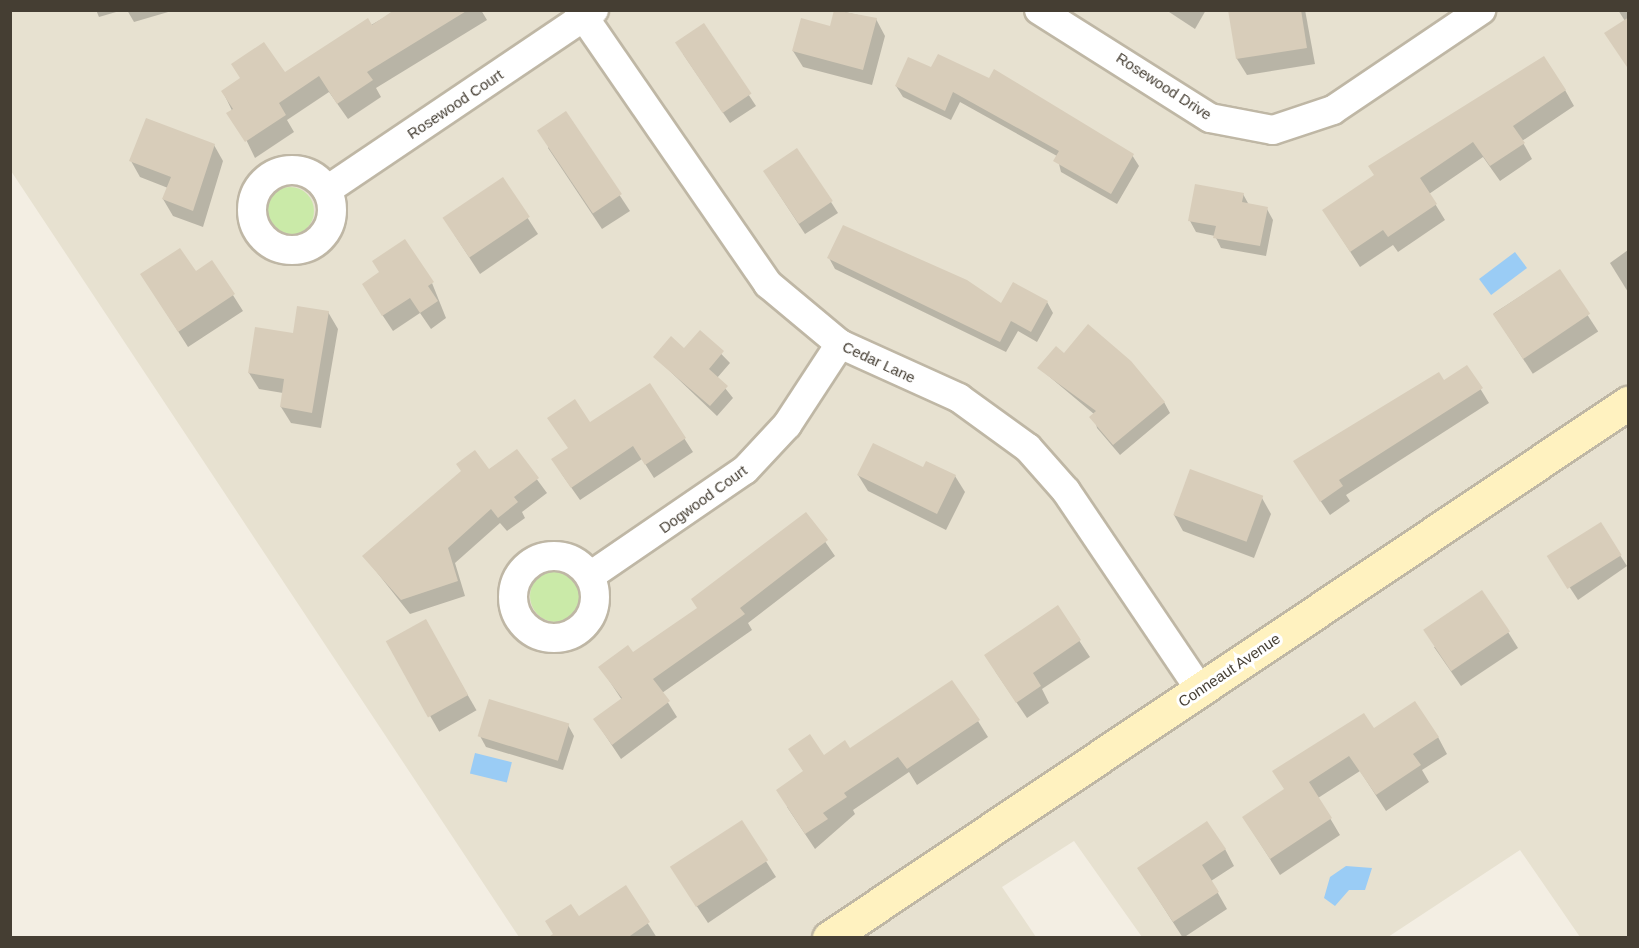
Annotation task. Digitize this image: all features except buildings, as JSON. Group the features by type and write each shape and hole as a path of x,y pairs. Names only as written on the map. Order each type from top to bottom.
{"street":[{"name":"Rosewood Drive","path":"1039,10 1210,118 1273,130 1333,110 1481,10"},
{"name":"Rosewood Court","path":"327,190 586,13"},
{"name":"Cedar Lane","path":"586,13 741,252 797,313 840,344 959,398 1028,448 1066,491 1200,690"},
{"name":"Dogwood Court","path":"590,576 745,470 787,425 840,344"},
{"name":"Conneaut Avenue","path":"829,938 1629,403"}],"shaded area":[{"path":"10,11 1628,11 1628,937 1580,937 1520,850 1388,937 1142,937 1074,841 1002,887 1036,937 519,937 11,171"}],"green space":[{"path":"285,187 295,187 307,194 314,206 314,216 307,228 295,235 285,235 270,224 266,216 266,206 277,191"},
{"path":"556,570 566,572 574,578 580,586 582,596 580,606 574,614 566,620 556,622 546,620 538,614 532,606 530,596 532,586 538,578 546,572"}],"water":[{"path":"1515,252 1527,268 1491,295 1479,279"},
{"path":"475,753 512,762 507,783 470,773"},
{"path":"1346,866 1372,868 1365,890 1349,890 1335,906 1324,898 1330,877"}]}
